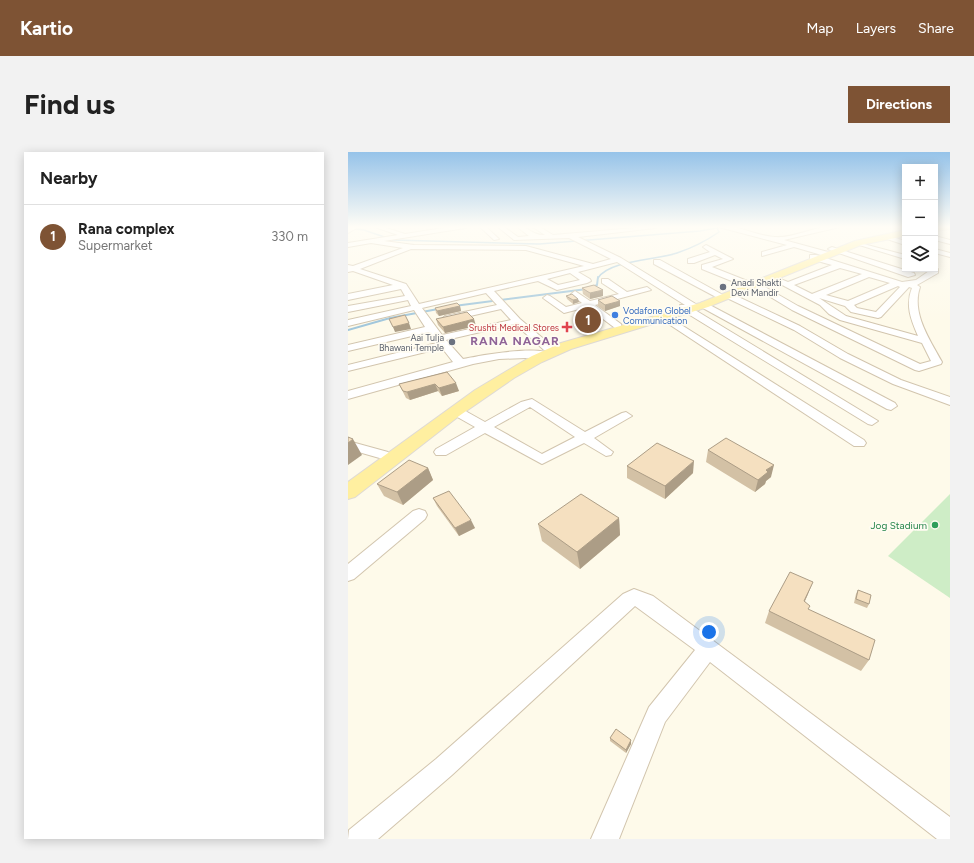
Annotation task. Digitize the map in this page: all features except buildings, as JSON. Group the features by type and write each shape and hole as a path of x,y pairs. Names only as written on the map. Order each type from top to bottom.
{"main road":[{"path":"348,492 456,411 543,352 664,318 815,258"},
{"path":"751,284 773,278 816,258"},
{"path":"348,481 478,386 543,352 618,326 692,307"}],"street":[{"path":"350,269 380,258"},
{"path":"563,258 593,266"},
{"path":"614,258 872,421"},
{"path":"691,261 699,258"},
{"path":"727,258 729,259 705,267 751,284 795,308 919,368"},
{"path":"831,258 840,265 869,274 905,281 919,281 933,272"},
{"path":"837,258 905,281 916,287 911,304 925,341 937,362 919,368 897,382"},
{"path":"657,262 808,334 844,356 897,382 950,401"},
{"path":"348,348 488,290 593,266 622,263"},
{"path":"788,285 840,265"},
{"path":"350,269 403,286 442,342 461,364"},
{"path":"539,278 557,288 587,281 572,271"},
{"path":"818,295 869,274"},
{"path":"773,278 823,302 832,312 842,318 925,341"},
{"path":"605,281 626,295"},
{"path":"801,291 848,304 854,310 878,315 906,287 905,281"},
{"path":"848,304 905,281"},
{"path":"348,297 403,286"},
{"path":"488,290 543,352"},
{"path":"547,298 564,310 647,290"},
{"path":"576,294 618,326"},
{"path":"348,309 411,297"},
{"path":"348,323 424,317 499,302"},
{"path":"692,307 890,406"},
{"path":"664,318 859,443"},
{"path":"808,334 830,325 842,318"},
{"path":"348,368 516,321"},
{"path":"348,395 461,364 518,353 543,352"},
{"path":"441,452 484,427 532,403 606,452"},
{"path":"456,411 542,460 626,416"},
{"path":"348,445 383,455"},
{"path":"348,574 419,515"},
{"path":"358,839 444,767 634,597 646,602 950,833"},
{"path":"604,839 610,829 657,715 708,649"}],"green space":[{"name":"Jog Stadium","path":"950,494 950,598 888,556"}],"waterway":[{"path":"598,278 612,267 651,258"},
{"path":"593,287 597,285 598,277"},
{"path":"454,306 587,289"},
{"path":"348,330 390,318 438,309"}],"place":[{"name":"Anadi Shakti Devi Mandir","path":"723,287"},
{"name":"Vodafone Globel Communication","path":"615,315"},
{"name":"Rana complex","path":"588,320"},
{"name":"Srushti Medical Stores","path":"567,327"},
{"name":"Aai Tulja Bhawani Temple","path":"452,342"},
{"name":"Jog Stadium","path":"935,525"}],"district":[{"name":"RANA NAGAR","path":"515,341"}]}
